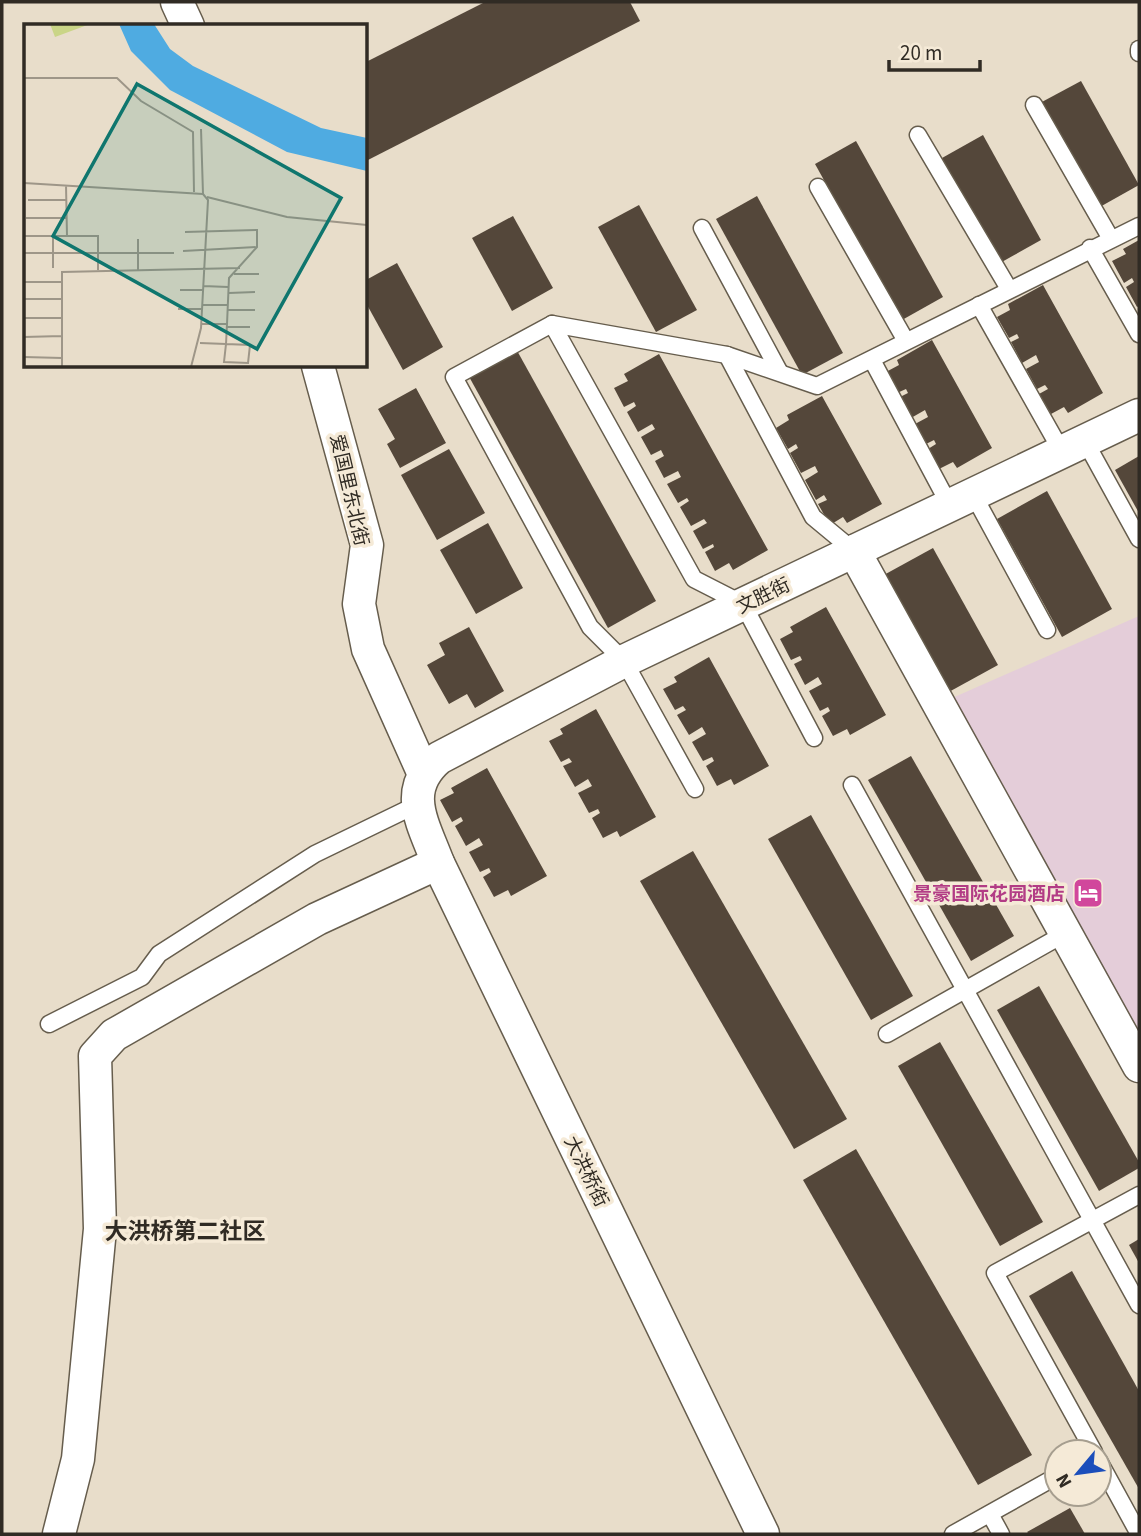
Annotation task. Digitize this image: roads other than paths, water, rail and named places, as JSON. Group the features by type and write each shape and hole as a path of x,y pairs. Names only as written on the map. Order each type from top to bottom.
{"street":[{"path":"177,2 187,24"},
{"name":"爱国里东北街","path":"319,368 367,545 359,604 368,649 423,772"},
{"name":"文胜街","path":"423,772 439,758 624,661 1139,415"},
{"path":"854,551 1139,1066"},
{"path":"416,805 423,772"},
{"name":"大洪桥街","path":"416,805 438,863 763,1534"},
{"path":"59,1534 78,1459 100,1229 95,1056 114,1035 317,919 438,863"}],"lane":[{"path":"1034,105 1111,239"},
{"path":"918,135 1009,289"},
{"path":"818,187 906,341"},
{"path":"695,789 624,661 590,627 454,377 552,324 727,355 817,386 1090,248 1139,226"},
{"path":"702,228 779,371"},
{"path":"1090,248 1139,334"},
{"path":"979,305 1139,539"},
{"path":"552,324 694,579 743,604 814,738"},
{"path":"727,355 813,517 854,551"},
{"path":"872,360 1047,630"},
{"path":"852,785 1139,1305"},
{"path":"50,1024 142,977 159,954 315,854 416,805"},
{"path":"887,1034 1066,933"},
{"path":"1086,1438 995,1273 1139,1195"},
{"path":"953,1534 1043,1484"},
{"path":"1113,1486 1139,1532"},
{"path":"990,1514 1001,1534"}],"place":[{"name":"景豪国际花园酒店","path":"1088,893"}],"district":[{"name":"大洪桥第二社区","path":"185,1231"}]}
